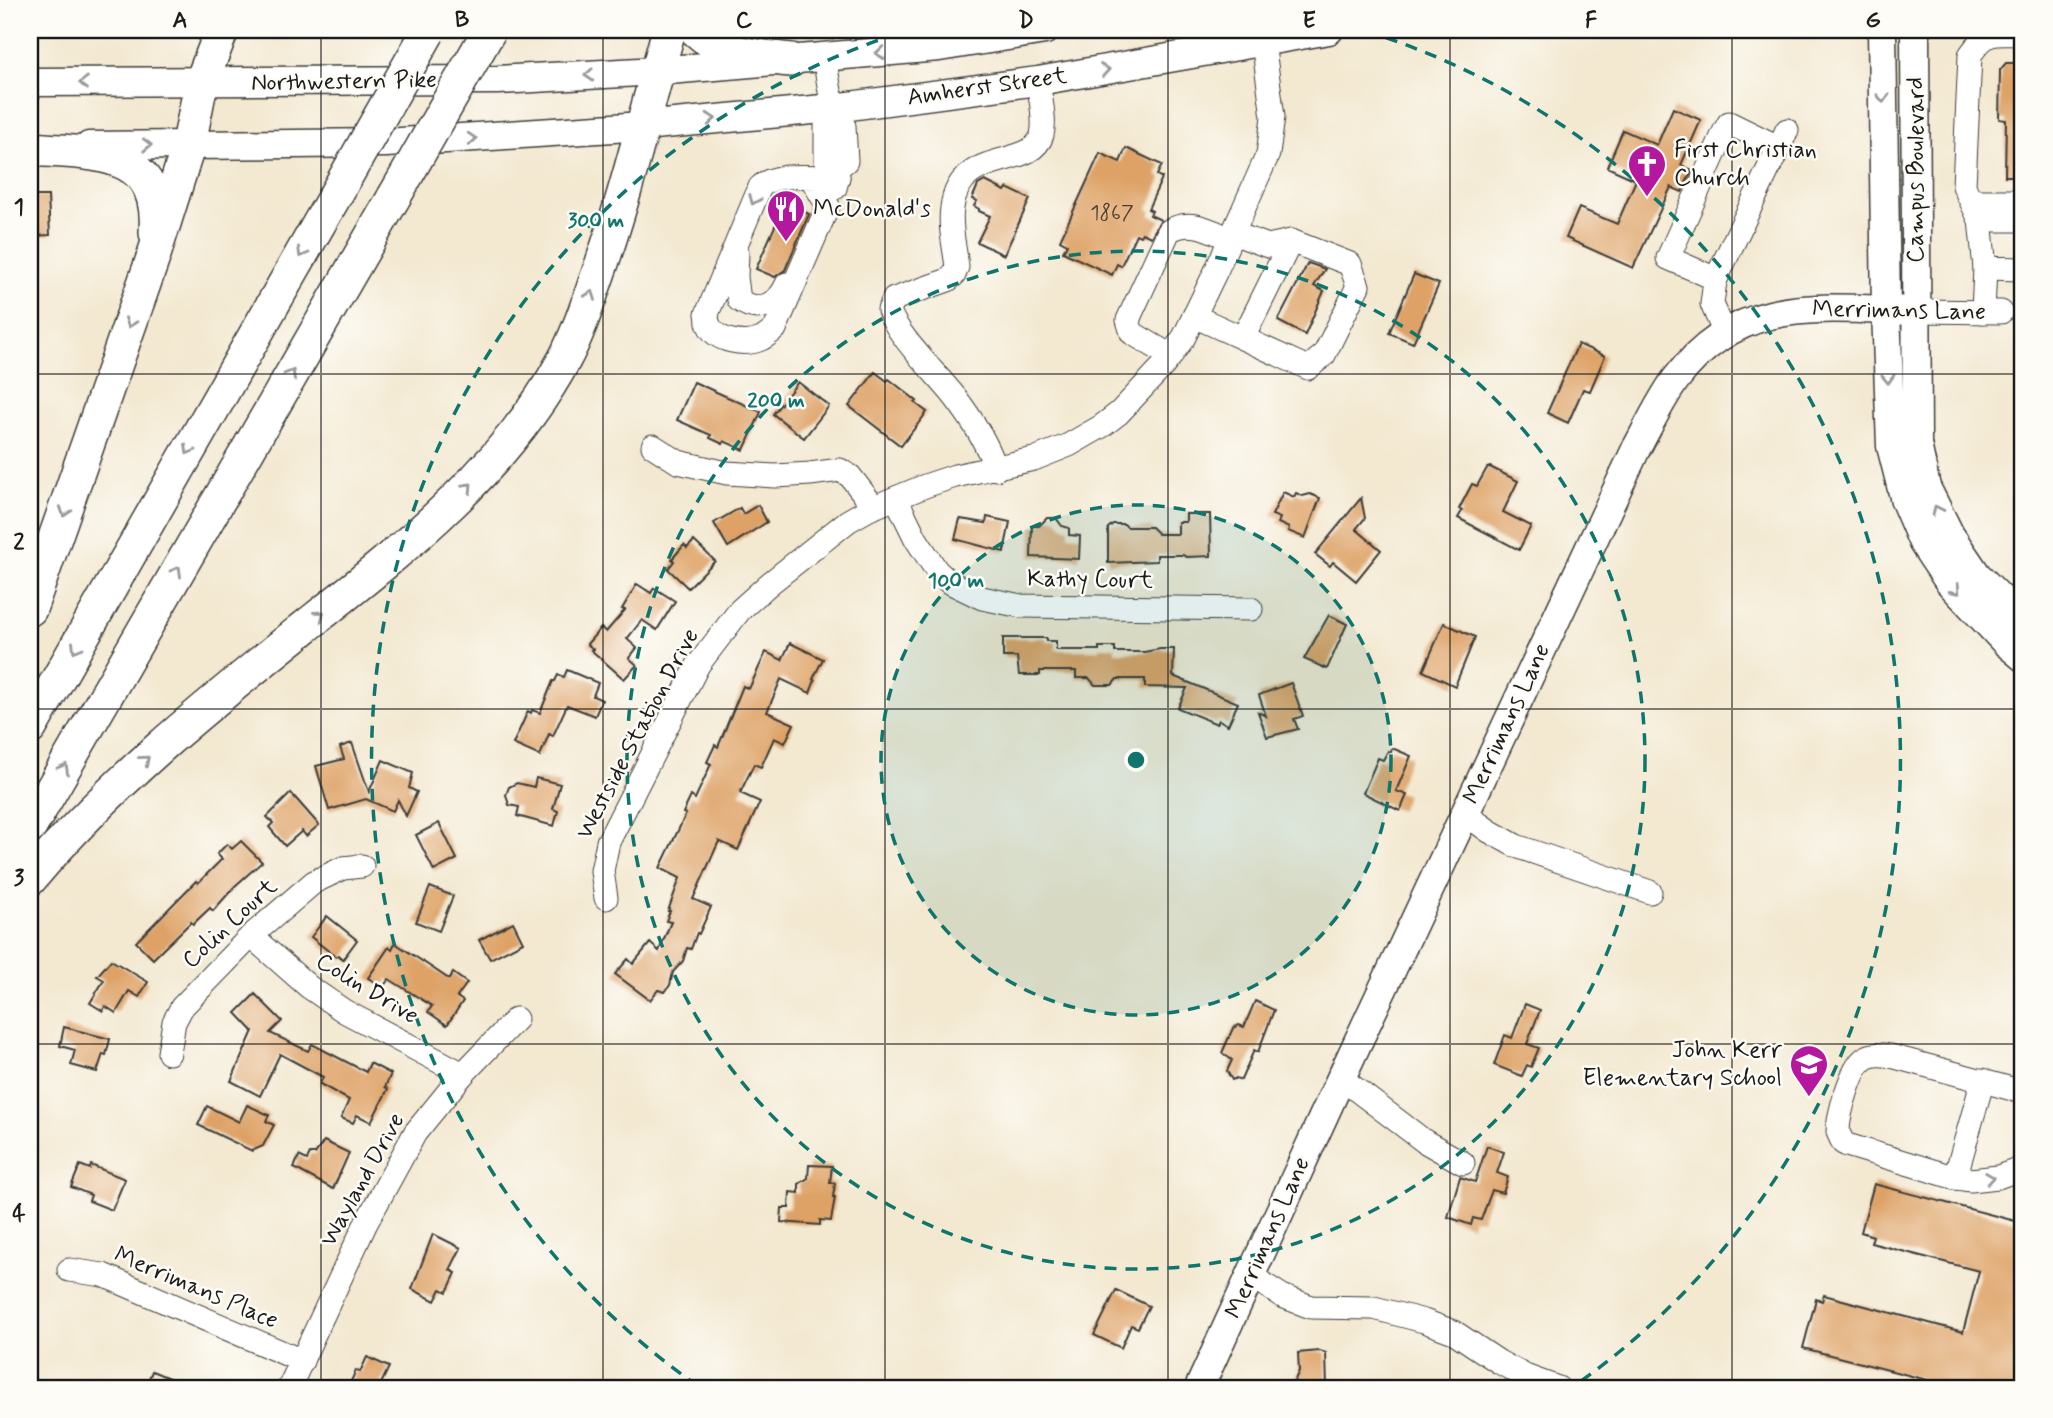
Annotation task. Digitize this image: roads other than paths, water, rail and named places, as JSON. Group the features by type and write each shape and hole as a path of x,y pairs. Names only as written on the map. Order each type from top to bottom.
{"highway":[{"path":"30,610 153,258 189,144 201,83 222,30"},
{"path":"30,827 489,30"},
{"path":"30,879 130,772 419,535 504,448 565,358 605,254 669,30"},
{"path":"696,30 720,47 750,56 791,60"},
{"path":"30,728 429,31"},
{"path":"30,148 115,158 141,173 149,185 157,213 153,258"}],"main road":[{"name":"Amherst Street","path":"657,71 939,47 1045,30"},
{"name":"Amherst Street","path":"643,127 834,114 1038,81 1260,34 1329,30"},
{"name":"Campus Boulevard","path":"1882,30 1891,446 1905,501 1923,543 1949,582 2005,642 2023,657"},
{"name":"Campus Boulevard","path":"1915,30 1917,444 1926,487 1950,536 1977,575 2023,621"},
{"name":"Northwestern Pike","path":"30,82 498,80 657,71"},
{"path":"30,148 386,143 643,127"},
{"name":"Merrimans Lane","path":"1199,1388 1464,813 1636,449 1677,379 1725,334 1755,319 1782,312 1824,308 1916,311"}],"street":[{"name":"Westside Station Drive","path":"606,898 602,871 608,842 698,666 740,610 848,521 874,507 955,476 1034,459 1069,445 1102,426 1141,393 1171,356 1194,316 1268,154 1273,117 1260,34"},
{"path":"2023,34 1994,34 1981,40 1970,55 1964,186 1977,211 1985,268 2023,269"},
{"path":"824,57 834,114 844,126 846,161 837,173 826,211 775,328 761,339 750,342 733,341 716,334 709,326 707,314 760,187 767,180 781,177 811,178 837,173"},
{"path":"996,469 980,433 956,398 914,348 889,310 894,299 948,281 954,275 957,267 951,208 957,191 965,176 981,166 1031,151 1038,145 1043,132 1038,81"},
{"path":"1716,279 1668,258 1729,123 1782,138 1711,294 1712,304 1725,334"},
{"path":"811,178 826,211"},
{"path":"1977,211 2023,201"},
{"path":"738,239 736,277 739,300 747,306 761,307 778,299 785,290 814,223 826,211"},
{"path":"1977,211 2023,220"},
{"path":"1171,356 1132,332 1128,320 1169,231 1178,225 1203,227 1268,246 1291,241 1350,264 1358,286 1324,355 1308,368 1194,316"},
{"path":"1243,338 1291,241"},
{"name":"Merrimans Lane","path":"1916,311 1992,312 1985,268"},
{"path":"653,446 678,462 727,473 775,475 840,470 850,476 874,507"},
{"name":"Kathy Court","path":"896,498 916,539 937,571 949,582 982,598 1021,606 1251,609"},
{"path":"1464,813 1516,846 1650,892"},
{"name":"Colin Court","path":"169,1053 174,1022 182,1007 251,936 314,882 343,868 362,866"},
{"name":"Colin Drive","path":"251,936 309,987 344,1011 463,1074"},
{"name":"Wayland Drive","path":"289,1388 366,1223 393,1169 415,1133 463,1074 516,1019"},
{"path":"2023,1091 1875,1054 1868,1056 1858,1065 1839,1120 1838,1132 1843,1143 1847,1145 1955,1178 1986,1179 2007,1175 2023,1168"},
{"path":"1341,1078 1424,1142 1463,1163"},
{"path":"1955,1178 1983,1080"},
{"name":"Merrimans Place","path":"69,1270 103,1275 302,1361"},
{"path":"1251,1276 1282,1296 1311,1307 1374,1308 1424,1321 1454,1332 1525,1376 1558,1388"}],"place":[{"name":"First Christian Church","path":"1647,198"},
{"name":"McDonald's","path":"786,243"},
{"name":"John Kerr Elementary School","path":"1809,1098"}]}
